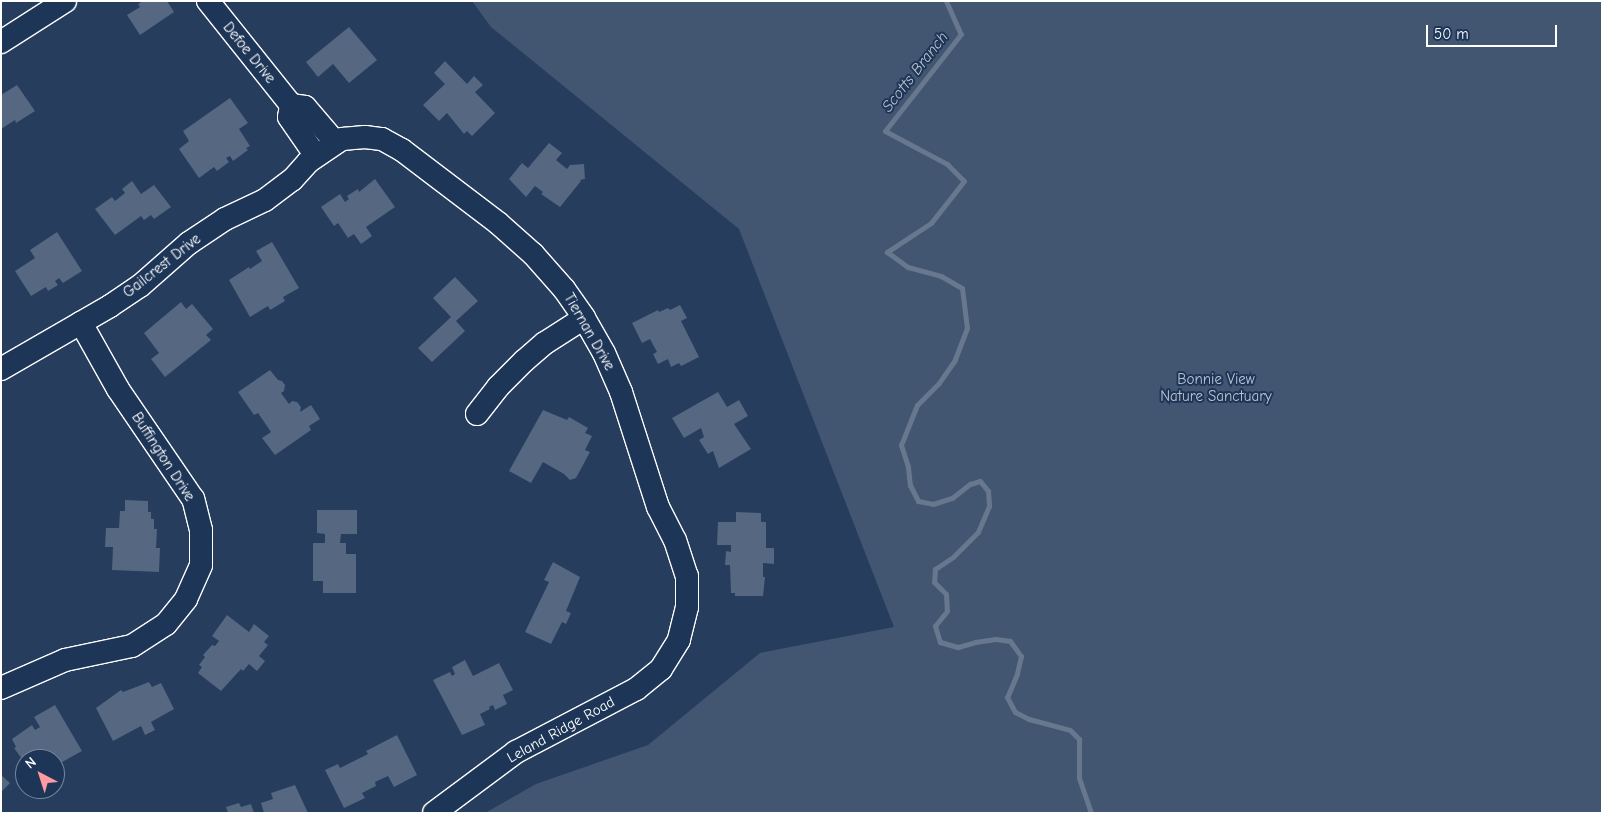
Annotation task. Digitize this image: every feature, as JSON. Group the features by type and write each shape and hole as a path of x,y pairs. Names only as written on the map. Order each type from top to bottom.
{"street":[{"path":"1,42 65,1"},
{"name":"Defoe Drive","path":"208,1 290,105 289,117 316,156"},
{"name":"Defoe Drive","path":"290,105 305,107 335,142"},
{"name":"Tiernan Drive","path":"316,156 342,139 365,137 382,139 402,150 498,223 533,254 564,289 584,318 604,353 621,392 658,508 675,540 687,576 687,607 679,640"},
{"name":"Gailcrest Drive","path":"1,369 81,324 140,286 190,243 225,218 265,200 292,180 316,156"},
{"path":"477,414 498,387 524,361 545,343 584,318"},
{"name":"Buffington Drive","path":"1,688 65,660 132,646 166,624 186,599 201,565 201,530 192,499 118,389 81,324"},
{"name":"Leland Ridge Road","path":"434,813 516,752 636,690 661,669 679,640"}],"green space":[{"name":"Bonnie View Nature Sanctuary","path":"472,1 1602,1 1602,813 485,813 536,784 648,745 760,653 894,627 739,229 491,27"}],"building":[{"path":"143,1 167,1 174,12 140,35 127,15 140,7 138,4"},
{"path":"349,27 377,60 349,83 333,64 318,77 306,62"},
{"path":"445,61 467,84 474,76 483,85 475,92 495,113 472,136 467,131 464,134 447,113 439,121 423,105 445,84 434,73"},
{"path":"17,85 35,111 16,123 15,120 1,129 1,95"},
{"path":"230,98 248,123 239,129 250,146 246,148 248,150 233,161 230,156 226,158 229,162 217,171 214,167 199,178 179,149 189,141 183,131"},
{"path":"549,143 562,153 556,160 567,169 570,165 584,164 585,179 580,180 560,207 541,194 543,192 535,186 526,197 509,179 522,163 528,168"},
{"path":"375,179 395,207 366,227 372,236 361,244 354,234 348,238 338,223 334,226 321,207 340,194 345,202 349,199 347,196 358,189 359,192"},
{"path":"132,181 141,194 154,185 171,207 154,219 151,215 144,220 141,216 115,235 95,209 112,197 115,201 125,193 122,189"},
{"path":"57,232 82,271 63,283 59,278 55,281 58,285 48,291 46,287 31,296 15,271 35,258 30,250"},
{"path":"272,242 299,288 283,297 285,301 270,310 268,306 250,317 229,280 262,261 256,251"},
{"path":"455,277 478,301 456,321 465,331 432,362 418,348 451,317 433,298"},
{"path":"181,302 186,309 192,304 213,329 206,335 211,340 165,377 151,359 159,353 144,333"},
{"path":"680,305 687,318 681,321 699,357 681,366 679,363 671,367 668,359 658,364 653,354 657,352 650,339 642,343 632,323 658,310 659,312 668,308 670,310"},
{"path":"270,370 285,385 284,391 281,393 289,404 292,401 297,402 301,407 300,412 311,405 320,419 309,426 311,430 275,455 262,438 271,432 258,413 254,415 238,392"},
{"path":"718,392 727,407 739,400 748,416 734,424 751,449 719,468 713,451 708,454 699,440 704,437 701,428 684,438 672,418"},
{"path":"543,410 567,420 569,417 588,428 585,433 592,436 585,450 590,452 576,478 570,480 564,474 543,462 531,483 509,471"},
{"path":"125,500 148,501 148,512 151,512 151,519 154,519 154,529 157,529 156,548 160,548 159,572 112,570 113,547 105,547 106,528 119,528 120,511 125,511"},
{"path":"317,510 357,510 357,534 341,534 340,543 346,543 346,554 356,554 356,593 323,593 323,581 313,581 313,543 325,543 325,534 317,533"},
{"path":"736,512 761,513 761,522 766,522 766,548 774,548 774,564 763,563 763,577 765,577 763,596 735,596 735,593 731,593 730,565 725,565 726,551 731,552 731,545 717,545 718,522 736,522"},
{"path":"553,562 580,577 566,611 571,613 566,624 562,622 551,644 525,632 549,582 544,580"},
{"path":"227,615 249,632 254,624 269,636 264,642 268,645 259,656 265,661 257,671 249,664 243,671 241,669 221,691 198,673 202,667 199,665 205,657 203,655 212,645 215,646 219,641 212,636"},
{"path":"465,660 473,676 499,663 513,690 503,695 507,704 495,710 493,705 489,707 490,709 480,714 485,725 462,735 433,680 450,672 452,676 455,674 452,667"},
{"path":"149,682 152,687 161,683 174,709 151,722 155,730 145,735 141,726 113,741 96,708 121,690 123,692"},
{"path":"55,705 82,751 65,760 65,749 15,749 14,748 16,747 12,739 32,725 35,730 40,727 34,717"},
{"path":"397,735 417,775 394,787 388,776 375,782 376,786 362,793 365,798 344,808 325,770 338,764 340,768 368,754 366,751"},
{"path":"1,775 10,783 1,792"},
{"path":"295,785 308,813 264,813 261,803 273,799 271,793"},
{"path":"239,803 241,807 251,804 254,813 228,813 226,807"}],"waterway":[{"name":"Scotts Branch","path":"946,1 961,34 885,131 947,164 964,181 931,223 887,252 908,267 941,276 962,288 967,328 955,360 939,383 917,405 901,445 908,467 910,485 918,501 933,504 952,498 970,484 980,481 988,491 989,506 978,532 953,557 935,569 934,582 946,594 947,611 935,626 940,642 958,647 996,639 1010,641 1021,656 1017,674 1007,697 1015,712 1029,719 1070,730 1079,739 1079,778 1091,813"}]}
